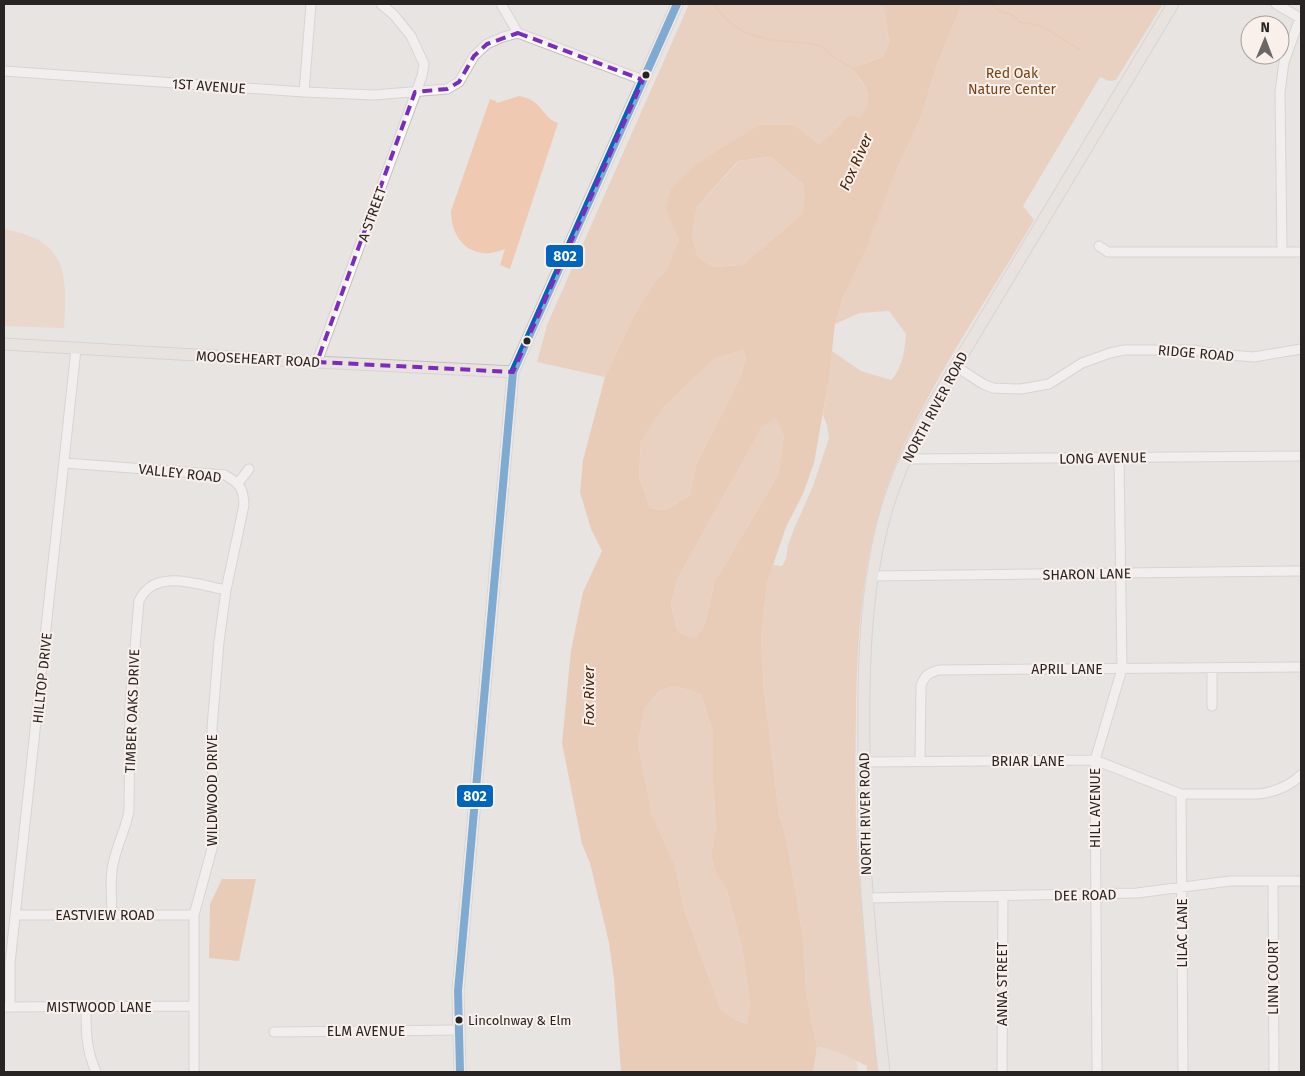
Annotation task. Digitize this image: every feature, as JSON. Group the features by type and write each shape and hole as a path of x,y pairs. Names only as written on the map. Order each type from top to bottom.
{"main road":[{"path":"460,1072 458,991 461,949 513,372 677,4"},
{"name":"NORTH RIVER ROAD","path":"884,1072 868,898 864,824 864,762 866,646 873,576 886,513 906,459 955,366 1173,4"},
{"name":"MOOSEHEART ROAD","path":"4,344 513,372"}],"street":[{"path":"304,92 311,4"},
{"name":"A STREET","path":"317,362 422,76 424,64 411,36 394,15 381,4"},
{"path":"502,4 518,32 643,80"},
{"path":"1276,4 1300,18 1287,50 1281,84 1282,252"},
{"name":"1ST AVENUE","path":"4,71 304,92 374,95 447,90 459,82 474,56 487,44 503,36 518,32"},
{"path":"1099,246 1108,252 1301,252"},
{"name":"HILLTOP DRIVE","path":"7,1007 10,963 76,348"},
{"name":"RIDGE ROAD","path":"955,366 993,388 1021,389 1049,384 1082,363 1124,350 1193,350 1254,357 1301,350"},
{"name":"LONG AVENUE","path":"906,459 1301,456"},
{"name":"HILL AVENUE","path":"1097,1072 1095,760 1122,669 1119,458"},
{"name":"VALLEY ROAD","path":"65,463 225,475 238,483 243,492 244,505 236,537"},
{"path":"238,483 249,470"},
{"name":"WILDWOOD DRIVE","path":"194,1072 194,915 214,841 212,728 219,642 236,537"},
{"name":"SHARON LANE","path":"873,576 1301,572"},
{"name":"TIMBER OAKS DRIVE","path":"112,915 112,870 129,811 130,704 139,601 143,592 160,581 171,580 226,590"},
{"path":"1212,668 1212,706"},
{"name":"APRIL LANE","path":"920,761 921,686 924,678 930,673 939,670 1301,668"},
{"name":"BRIAR LANE","path":"864,762 1095,760 1181,794 1270,793 1289,785 1301,775"},
{"name":"LILAC LANE","path":"1181,794 1183,1072"},
{"name":"DEE ROAD","path":"868,898 1095,895 1137,893 1230,881 1301,881"},
{"name":"LINN COURT","path":"1273,882 1274,1072"},
{"name":"ANNA STREET","path":"1002,1072 1003,896"},
{"name":"EASTVIEW ROAD","path":"16,915 194,915"},
{"name":"MISTWOOD LANE","path":"7,1007 194,1006"},
{"path":"86,1007 88,1056 96,1072"},
{"name":"ELM AVENUE","path":"274,1032 459,1030"}],"highlighted area":[{"path":"518,33 643,80 513,372 317,362 415,92 447,89 459,82 474,56 487,44"}],"shaded area":[{"path":"519,96 533,101 552,121 558,123 510,269 500,265 505,249 484,253 467,247 460,241 452,222 451,211 490,99 497,103"},
{"path":"4,229 25,234 41,242 52,251 59,262 65,291 64,328 4,326"},
{"path":"817,1047 833,1050 857,1062 858,1072 813,1072"}],"green space":[{"path":"689,4 883,4 889,43 883,57 852,68 864,86 868,97 865,109 860,117 848,115 819,144 795,125 665,208 680,240 666,271 655,281 633,317 605,377 537,362 547,325"},
{"name":"Red Oak Nature Center","path":"962,4 1163,4 1116,80 1109,81 1100,77 1023,206 1034,220 926,401 896,464 876,525 869,556 860,620 856,734 858,863 867,975 878,1072 867,1072 867,1066 837,1052 817,1047 806,992 804,946 796,893 786,837 779,814 764,690 761,639 767,583 773,565 782,566 786,559 788,545 813,486 829,438 823,415 832,351 861,371 891,380 895,376 902,359 906,334 889,311 860,313 835,324 844,295 896,171 920,120 937,65"},
{"path":"771,157 804,185 803,213 742,265 713,267 698,257 692,236 697,207 739,161"},
{"path":"743,350 746,358 739,380 696,465 690,495 665,510 650,508 639,476 641,441 663,408 714,359"},
{"path":"776,417 784,436 778,475 714,583 706,621 701,631 694,638 678,632 671,604 678,578 762,427"},
{"path":"675,686 701,694 713,733 713,783 716,828 711,854 715,871 727,891 742,947 750,1003 748,1024 738,1021 721,1010 684,909 675,865 652,814 638,744 644,710 660,690"}],"water":[{"name":"Fox River","path":"883,4 962,4 937,65 920,120 896,171 863,256 844,295 835,324 829,378 814,463 803,494 786,527 767,583 761,639 764,690 779,814 786,837 796,893 804,946 806,992 817,1047 813,1072 621,1072 614,979 609,943 590,863 582,844 562,743 571,650 583,592 602,551 591,529 580,492 583,460 605,377 633,317 655,281 666,271 679,240 665,208 671,189 696,164 759,125 795,125 819,144 848,115 860,117 865,109 868,97 867,91 852,68 883,57 889,42","holes":["771,157 804,185 803,213 742,265 713,267 698,257 692,236 697,207 738,161","743,350 746,358 739,380 696,465 690,495 665,510 650,508 639,476 641,441 663,408 714,359","776,418 784,436 778,475 714,583 706,621 701,631 694,638 678,632 671,604 678,578 762,427","675,686 701,694 713,733 713,783 716,828 711,854 715,871 727,891 742,947 750,1003 747,1024 738,1021 721,1010 684,909 675,865 652,814 638,744 644,710 660,690"]},
{"path":"222,879 256,879 239,961 209,958 210,904"}],"waterway":[{"path":"713,4 728,21 744,32 770,40 822,46 835,58 853,68"},
{"path":"993,4 995,8 1013,16 1019,22 1043,27 1079,49"}],"transit line":[{"name":"802","path":"460,1072 458,991 513,372 677,4"}],"place":[{"name":"Lincolnway & Elm","path":"459,1020"}]}
